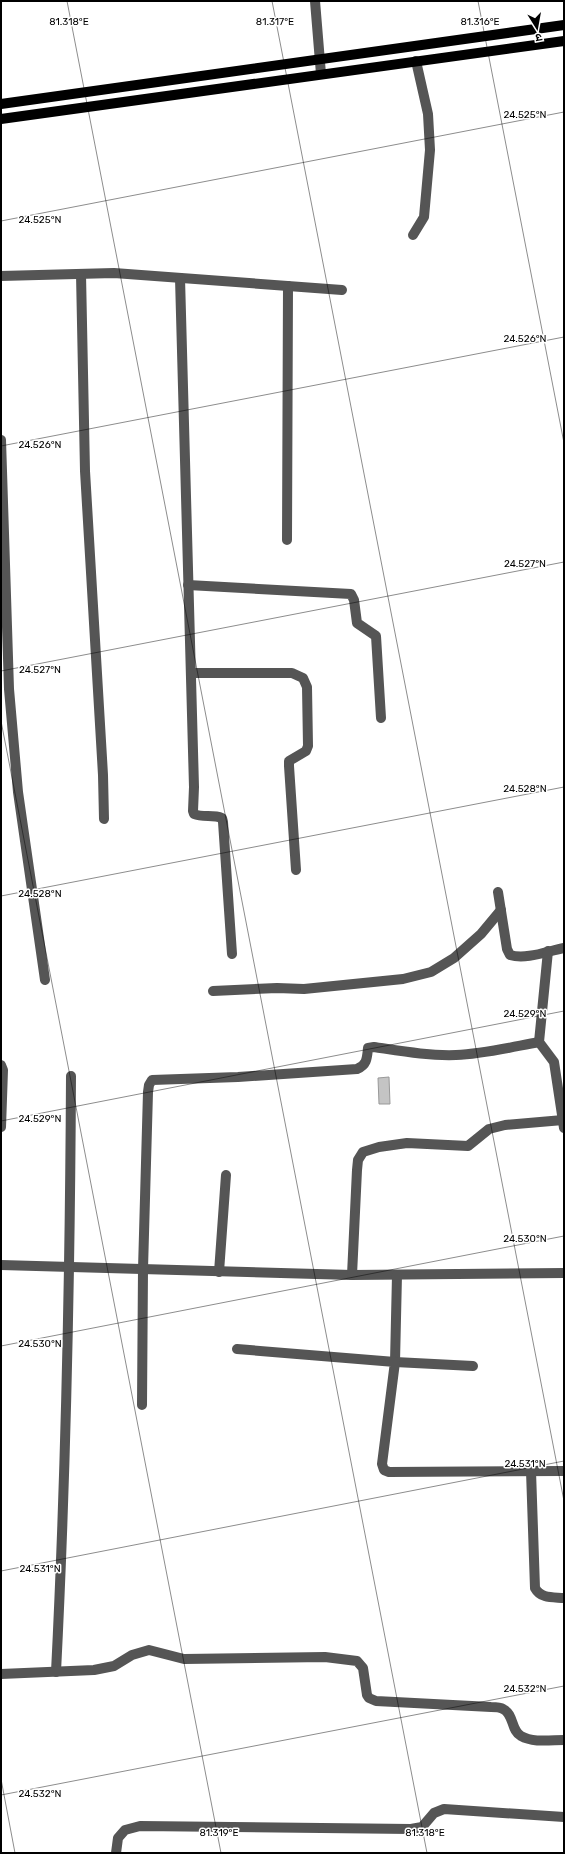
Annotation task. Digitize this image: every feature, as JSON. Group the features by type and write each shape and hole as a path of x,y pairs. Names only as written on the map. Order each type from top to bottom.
{"main road":[{"path":"1,104 564,25"},
{"path":"1,119 564,41"}],"street":[{"path":"315,1 321,74"},
{"path":"413,235 424,217 430,150 428,114 416,61"},
{"path":"1,276 114,273 342,290"},
{"path":"80,274 85,471 103,776 104,819"},
{"path":"180,278 194,787 193,811 198,816 218,816 222,818 232,954"},
{"path":"287,540 288,286"},
{"path":"1,440 4,616 9,689 18,792 44,980"},
{"path":"188,585 351,594 354,600 357,623 376,636 381,718"},
{"path":"191,673 292,673 303,678 307,687 308,746 306,751 289,761 296,870"},
{"path":"498,892 507,949 510,955 517,957 564,948"},
{"path":"213,991 277,988 304,989 403,979 431,972 454,958 480,934 501,910"},
{"path":"539,1042 548,951"},
{"path":"352,1274 357,1170 358,1160 362,1152 379,1147 407,1143 468,1146 489,1129 505,1125 563,1124 559,1061 539,1042"},
{"path":"142,1405 143,1269 148,1092 149,1085 152,1080 238,1077 357,1068 367,1061 368,1048 374,1047 423,1054 456,1055 484,1053 539,1042"},
{"path":"1,1065 3,1070 1,1127"},
{"path":"56,1672 63,1529 70,1267 72,1076"},
{"path":"219,1272 226,1175"},
{"path":"1,1265 219,1272 397,1275 564,1273"},
{"path":"397,1275 395,1362 382,1464 384,1470 389,1472 564,1471"},
{"path":"237,1349 395,1362 473,1366"},
{"path":"531,1471 535,1588 538,1593 544,1597 564,1598"},
{"path":"1,1674 94,1670 114,1666 132,1655 149,1650 184,1659 325,1657 357,1661 363,1668 367,1695 376,1701 491,1707 503,1709 508,1713 515,1732 521,1736 530,1740 564,1740"},
{"path":"116,1853 118,1838 125,1830 140,1826 411,1829 422,1827 434,1813 444,1809 564,1817"}],"building":[{"path":"389,1077 390,1104 379,1104 378,1078"}]}
